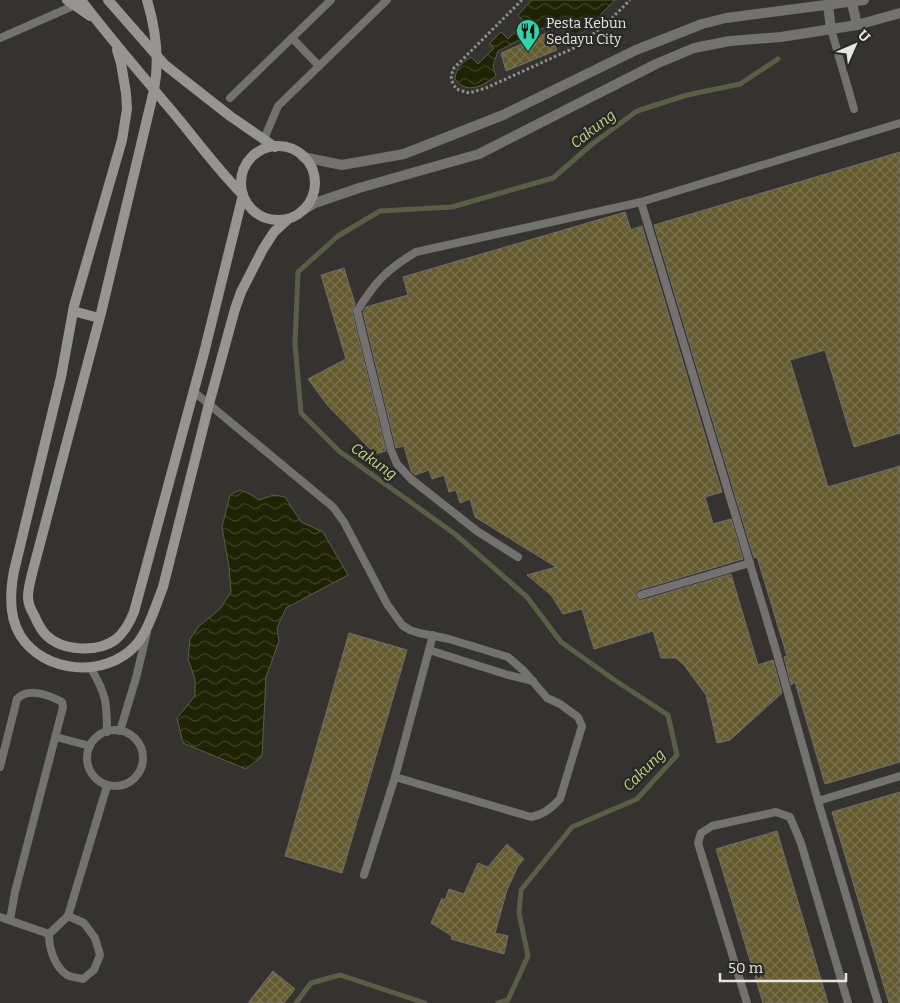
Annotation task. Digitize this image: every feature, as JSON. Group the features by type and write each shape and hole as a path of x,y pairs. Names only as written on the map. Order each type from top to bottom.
{"main road":[{"path":"108,0 157,58 230,116 275,147"},
{"path":"115,44 124,78 127,109 122,140 73,311 61,377 14,571 11,601 18,631 32,649 48,660 63,666 90,668 115,659 134,647 140,640 163,587 209,404 241,292 274,232 288,219 303,210 310,202 314,183 309,164 303,157 285,147 275,147 259,152 247,163 242,179 243,195 193,391 130,623 114,640 102,645 88,648 58,644 46,635 37,624 28,597 33,570 99,318 154,90 157,58 154,29 147,0"},
{"path":"74,2 96,20 221,172 243,195 248,205 270,220 288,219"},
{"path":"73,311 99,318"}],"street":[{"path":"303,157 342,165 404,154 503,116 636,50 702,24 726,18 864,0"},
{"path":"852,3 857,25"},
{"path":"828,5 831,29"},
{"path":"303,210 314,203 359,188 479,154 656,64 694,48 730,41 781,37 857,25 900,13"}],"lane":[{"path":"230,98 331,0"},
{"path":"264,139 278,106 387,0"},
{"path":"0,38 74,2"},
{"path":"831,29 854,109"},
{"path":"292,38 319,66"},
{"path":"518,557 477,531 426,491 397,464 391,450 357,311 380,278 393,266 416,252 641,202 900,123"},
{"path":"641,202 750,563 878,1003"},
{"path":"193,391 333,507 344,522 387,604 402,625 410,630 433,635 514,660 547,698 572,712 578,717 582,726 560,799 542,814 531,817 395,777"},
{"path":"641,596 750,563"},
{"path":"120,731 136,678 150,618"},
{"path":"364,875 395,777 433,635"},
{"path":"430,650 533,681"},
{"path":"90,668 105,697 107,732"},
{"path":"0,767 17,699 22,694 31,692 62,702 64,707 15,892 10,920"},
{"path":"110,730 120,731 131,735 141,747 143,763 136,778 130,783 115,787 107,786 94,777 90,770 87,762 90,746 100,734 107,732 110,730"},
{"path":"56,737 90,746"},
{"path":"818,801 900,776"},
{"path":"68,916 84,923 95,938 100,955 94,970 83,979 67,975 56,963 49,944 49,934 68,916 107,786"},
{"path":"747,1003 698,843 702,833 712,826 776,812 790,817 801,843 848,1003"},
{"path":"0,917 49,934"}],"path":[{"path":"522,0 453,69 452,79 456,88 469,93 486,88 576,47 605,25 630,0"}],"water":[{"path":"532,0 615,0 597,18 598,23 571,39 568,32 549,25 498,51 493,66 496,76 491,80 480,86 469,88 459,84 455,79 460,66 471,57 478,64 494,48 489,44 501,32 508,39 524,22 518,15"},
{"path":"240,490 259,500 274,495 285,497 301,522 323,532 348,575 286,608 277,628 279,641 266,677 262,756 246,769 183,743 177,718 195,696 195,679 188,659 190,639 199,626 220,609 231,592 222,527 230,495"}],"building":[{"name":"Pesta Kebun Sedayu City","path":"549,32 557,50 506,71 501,53"},
{"path":"900,152 900,433 854,447 825,350 790,360 828,487 900,466 900,762 825,784 795,682 791,685 784,657 787,656 757,557 754,558 654,225"},
{"path":"625,212 631,230 642,226 722,492 705,497 713,524 731,519 743,559 639,590 636,593 636,597 639,600 643,600 731,574 758,665 773,660 782,693 730,740 717,743 706,695 684,665 676,658 661,658 653,631 594,649 582,609 563,614 551,595 527,575 556,567 475,517 470,499 460,503 456,490 449,492 444,475 432,479 429,470 415,475 411,471 404,446 396,448 363,312 366,307 408,295 403,277"},
{"path":"344,268 355,304 352,312 386,451 375,454 328,406 308,379 346,359 321,275"},
{"path":"349,633 407,650 342,873 285,856"},
{"path":"900,792 900,1003 889,1003 832,812"},
{"path":"777,831 828,1003 763,1003 716,849"},
{"path":"507,844 524,859 518,866 507,890 495,933 508,936 504,954 451,939 452,936 431,923 442,898 445,900 449,889 464,894 478,863 488,867"},
{"path":"273,971 295,989 284,1003 248,1003"}],"waterway":[{"name":"Cakung","path":"498,1003 508,1000 528,956 519,913 521,890 572,827 637,799 677,755 668,715 561,642 527,597 455,534 339,451 301,413 295,344 298,272 338,236 380,211 452,207 553,178 591,145 637,111 687,95 740,84 778,59"},
{"name":"Cakung","path":"296,1003 311,983 340,975 425,1003"}],"place":[{"name":"Pesta Kebun Sedayu City","path":"528,52"}]}
